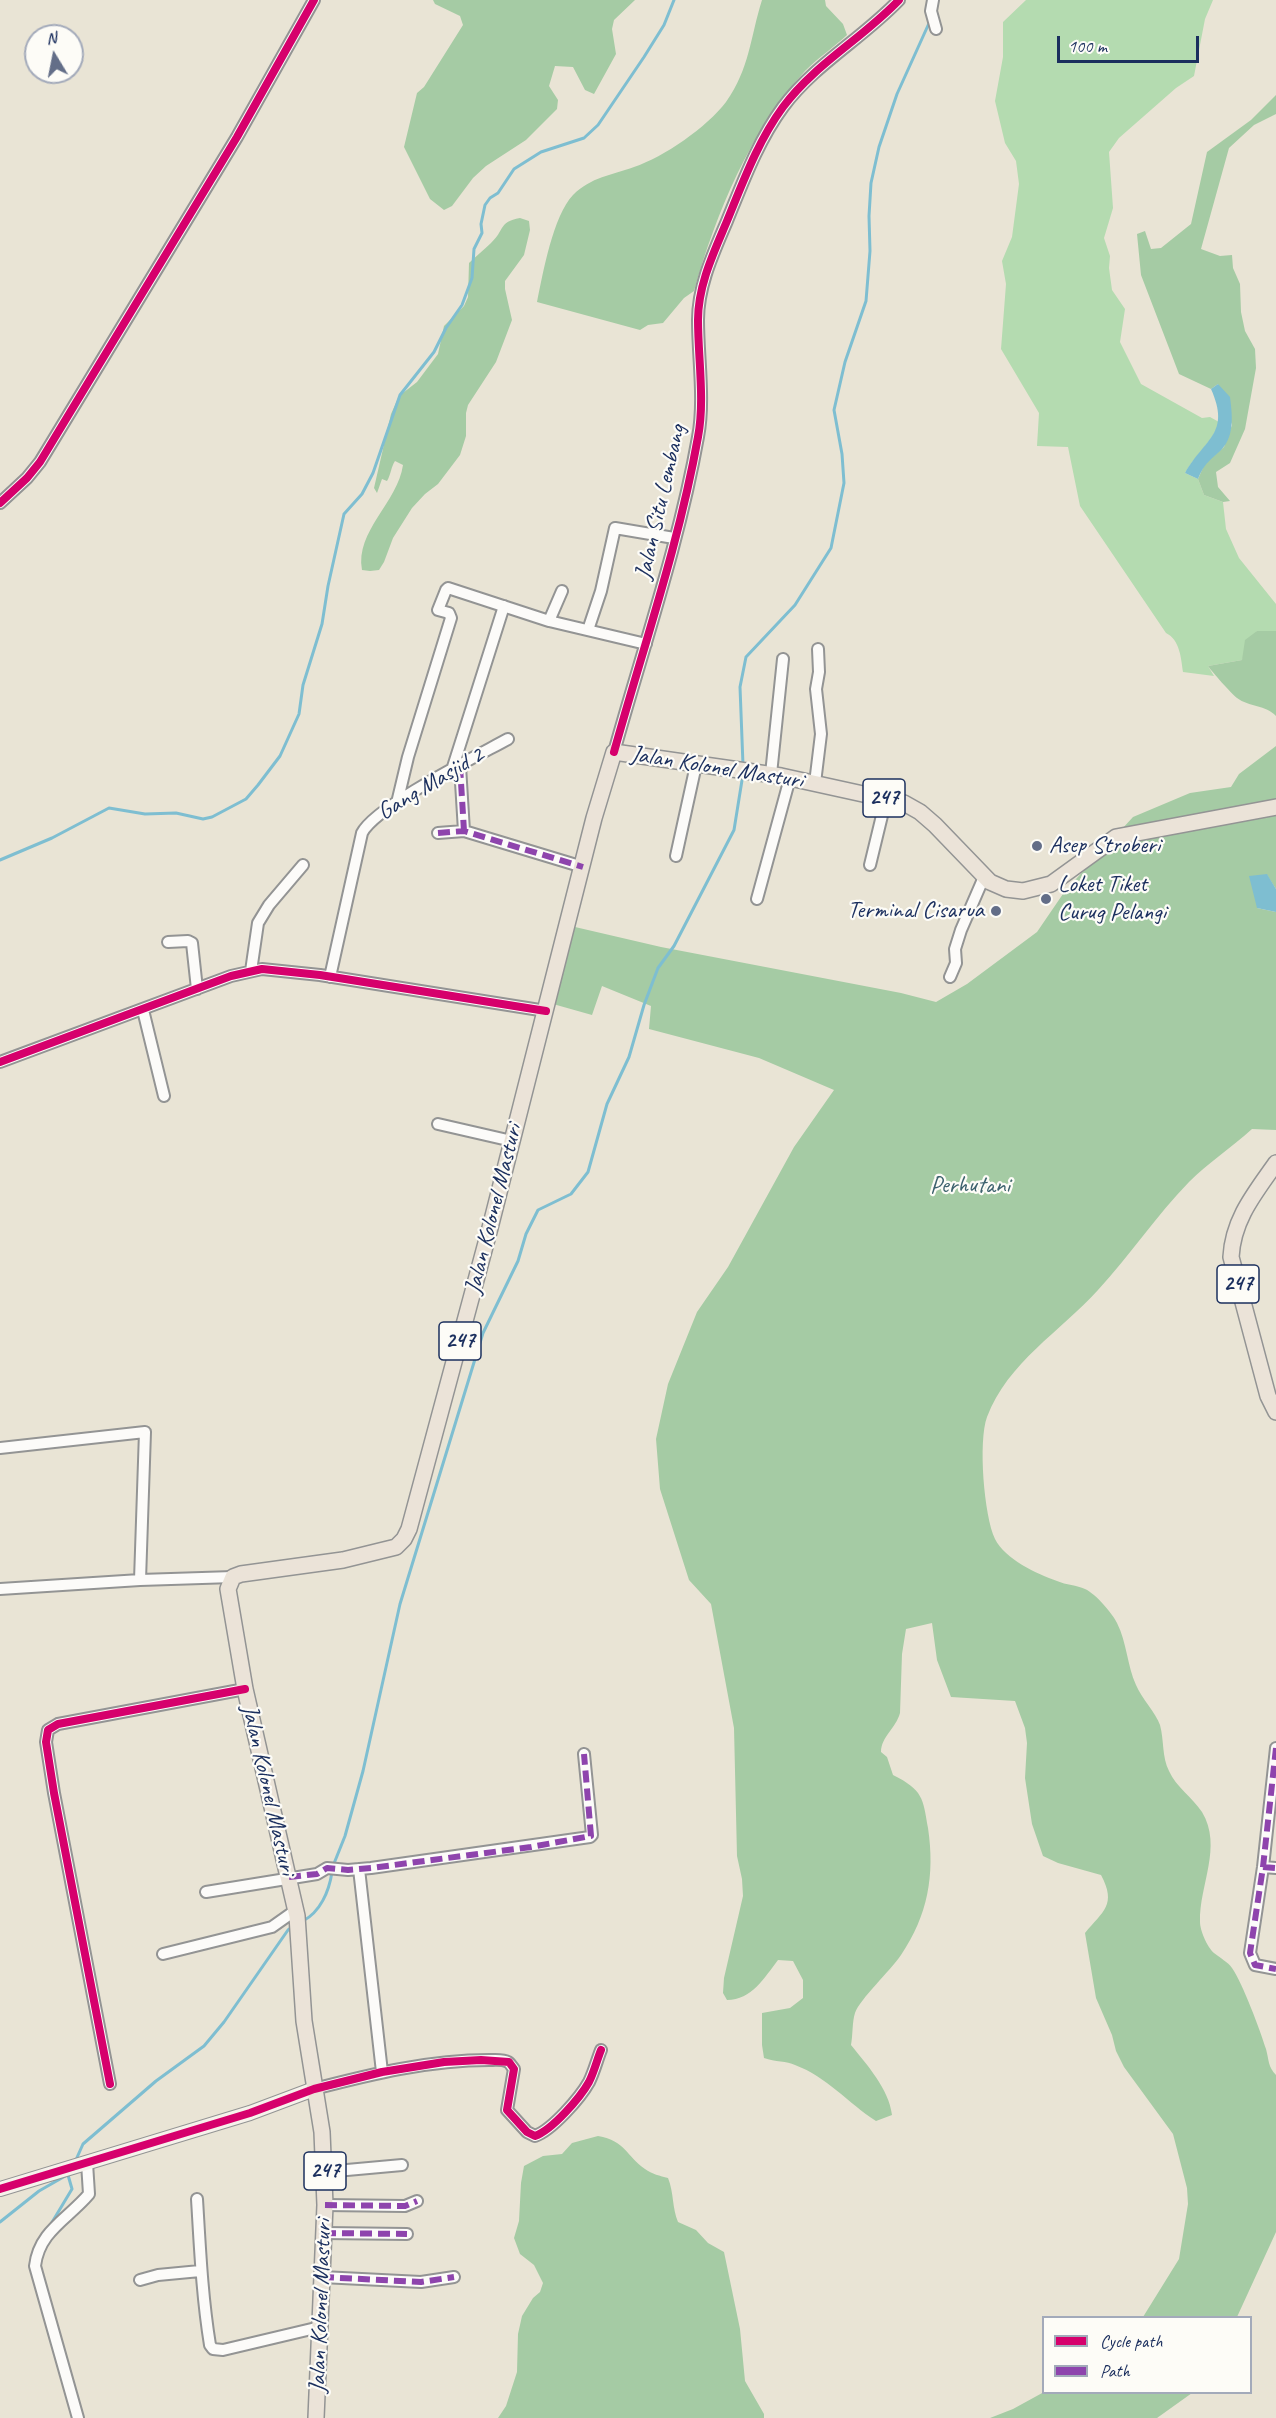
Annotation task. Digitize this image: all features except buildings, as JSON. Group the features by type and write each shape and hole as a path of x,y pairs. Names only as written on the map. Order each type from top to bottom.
{"main road":[{"name":"Jalan Kolonel Masturi","path":"316,2418 326,2172 322,2132 304,2021 297,1917 245,1689 228,1589 233,1577 343,1560 396,1547 404,1539 409,1529 546,1011 594,818 614,752 771,774 904,803 920,812 984,877 1006,889 1034,890 1052,884 1116,837 1276,807"},
{"name":"247","path":"1276,1163 1250,1197 1241,1215 1232,1237 1230,1257 1268,1396 1276,1412"}],"street":[{"path":"0,503 27,478 40,462 237,137 314,0"},
{"name":"Jalan Situ Lembang","path":"614,752 687,491 700,420 699,302 710,265 751,162 777,118 798,89 828,60 882,18 899,0"},
{"path":"933,0 931,9 936,29"},
{"path":"588,630 602,591 615,528 674,538"},
{"path":"397,803 408,757 451,618 449,614 438,610 448,588 549,621 646,644"},
{"path":"549,621 562,591"},
{"path":"464,831 456,768 504,606"},
{"path":"815,783 821,734 816,688 819,672 818,649"},
{"path":"771,774 783,659"},
{"name":"Gang Masjid 2","path":"330,977 362,833 366,825 397,803 508,739"},
{"path":"676,856 696,765"},
{"path":"757,899 790,778"},
{"path":"870,865 886,799"},
{"path":"438,833 464,831 583,867"},
{"path":"252,971 255,932 261,917 303,865"},
{"path":"950,977 957,959 955,949 984,877"},
{"path":"168,942 188,941 192,943 197,989"},
{"path":"0,1062 197,989 262,969 330,977 546,1011"},
{"path":"143,1010 164,1096"},
{"path":"438,1124 512,1141"},
{"path":"0,1448 145,1432 140,1580"},
{"path":"0,1589 233,1577"},
{"path":"110,2084 54,1792 46,1742 48,1730 58,1724 245,1689"},
{"path":"1276,1753 1263,1868 1250,1953 1255,1965 1276,1969"},
{"path":"206,1892 289,1876 317,1874 331,1869 359,1869 531,1847 591,1836 584,1754"},
{"path":"1263,1868 1276,1868"},
{"path":"359,1869 382,2072"},
{"path":"163,1954 272,1928 297,1917"},
{"path":"0,2189 250,2113 314,2089 382,2072 453,2061 508,2062 514,2069 507,2110 526,2132 535,2136 544,2133 576,2101 589,2082 601,2050"},
{"path":"326,2172 402,2165"},
{"path":"74,2167 89,2194 51,2229 36,2253 35,2266 78,2418"},
{"path":"197,2199 204,2310 213,2349 223,2350 320,2327"},
{"path":"325,2205 405,2206 417,2201"},
{"path":"324,2233 407,2234"},
{"path":"140,2280 158,2275 200,2271"},
{"path":"322,2277 421,2282 454,2277"}],"green space":[{"path":"433,0 635,0 614,20 612,29 616,54 594,94 585,90 573,67 555,66 549,86 558,100 557,109 526,140 486,166 473,178 452,206 444,210 430,199 404,147 417,93 424,87 463,25 460,16 435,4"},
{"path":"762,0 825,0 826,6 843,24 847,35 805,71 785,94 752,146 724,203 694,291 684,298 663,323 648,325 640,330 537,302 554,230 566,204 587,184 646,162 671,149 718,112 734,89 745,65"},
{"path":"1026,0 1213,0 1205,19 1194,76 1176,88 1119,138 1109,152 1113,208 1104,238 1110,256 1112,290 1125,309 1120,342 1141,384 1202,418 1210,417 1219,422 1213,436 1185,473 1198,479 1204,495 1223,502 1226,529 1239,558 1276,604 1276,631 1257,631 1242,660 1208,666 1214,676 1183,672 1179,650 1174,640 1166,633 1080,506 1068,447 1037,446 1039,413 1001,349 1006,284 1002,261 1012,237 1019,184 1016,161 1005,143 995,101 1003,57 1003,22"},
{"path":"1276,95 1276,114 1254,125 1229,148 1201,249 1220,256 1232,255 1233,268 1240,284 1241,312 1245,331 1255,349 1256,368 1245,429 1230,463 1216,472 1218,487 1230,501 1223,502 1204,495 1198,479 1205,463 1224,447 1232,425 1218,384 1211,389 1179,374 1141,275 1137,234 1145,231 1151,249 1161,248 1191,224 1207,152 1251,120"},
{"path":"520,218 529,221 530,230 524,255 505,281 512,320 496,362 468,405 466,436 460,455 438,484 412,508 393,538 379,570 362,570 365,542 394,492 403,465 395,461 387,481 382,479 377,493 374,488 391,414 399,396 417,382 438,354 444,326 464,306 468,297 469,263 488,246 505,224"},
{"path":"1257,631 1276,631 1276,716 1272,712 1237,698 1208,666 1242,660 1245,640"},
{"name":"Perhutani","path":"1276,746 1276,889 1267,875 1257,908 1276,912 1276,1130 1252,1129 1189,1182 1098,1290 1021,1364 1008,1380 996,1397 987,1417 983,1443 985,1497 991,1528 1000,1546 1006,1553 1031,1570 1089,1591 1103,1604 1117,1623 1136,1685 1160,1725 1165,1760 1169,1771 1202,1812 1208,1825 1210,1852 1200,1922 1206,1943 1232,1968 1236,1975 1256,2019 1270,2066 1276,2075 1276,2232 1237,2316 1144,2316 1179,2259 1188,2204 1187,2188 1173,2134 1124,2067 1096,1998 1085,1933 1106,1907 1108,1894 1106,1885 1101,1875 1058,1863 1043,1856 1032,1824 1025,1778 1027,1743 1025,1728 1015,1701 951,1697 937,1660 932,1623 906,1629 902,1654 900,1713 883,1742 881,1752 887,1757 893,1775 916,1790 923,1802 931,1862 927,1894 918,1925 910,1940 901,1955 858,2007 853,2020 851,2045 882,2087 892,2115 876,2121 807,2070 764,2058 762,2013 790,2008 803,1998 803,1980 793,1961 778,1960 757,1987 744,1996 727,2000 723,1993 724,1978 743,1896 737,1856 734,1728 711,1604 689,1580 660,1489 656,1439 668,1384 697,1312 728,1267 794,1147 834,1090 759,1058 649,1029 651,1006 602,986 592,1015 553,1004 575,927 661,947 901,993 936,1002 967,984 1037,932 1065,891 1133,817 1190,793 1231,787 1239,774"},
{"path":"598,2136 620,2145 648,2171 668,2178 678,2222 696,2230 708,2243 724,2252 740,2329 745,2381 764,2414 764,2418 498,2418 506,2406 517,2372 518,2334 522,2316 533,2298 540,2292 543,2283 534,2265 520,2254 514,2238 519,2221 524,2166 543,2156 562,2154 572,2143"},
{"path":"1042,2393 1191,2394 1157,2418 990,2418 1013,2409"}],"water":[{"path":"1218,384 1230,397 1231,431 1222,449 1206,465 1198,479 1185,473 1217,426 1218,416 1211,389"},
{"path":"1267,874 1276,889 1276,912 1257,908 1249,876"}],"waterway":[{"path":"0,860 52,838 109,808 145,814 176,813 203,819 212,817 246,799 258,785 280,756 299,714 303,685 322,624 344,514 362,494 373,473 400,395 434,352 446,328 462,305 472,278 474,249 482,233 481,224 485,205 498,193 514,169 541,152 584,138 598,125 664,25 674,0"},
{"path":"743,765 740,687 746,657 795,605 831,548 844,483 842,454 834,410 845,362 866,301 870,251 871,183 879,147 897,94 930,21"},
{"path":"333,1866 345,1836 363,1771 400,1604 483,1333 518,1261 526,1234 538,1210 571,1194 588,1172 607,1104 629,1057 644,1005 658,968 674,946 734,830 743,774"},
{"path":"303,1921 323,1901 332,1872"},
{"path":"75,2162 83,2144 156,2081 204,2046 224,2022 292,1927"},
{"path":"0,2222 39,2191 67,2175"},
{"path":"51,2224 72,2189 68,2175"}],"marked path":[{"path":"460,766 464,831"},
{"path":"438,833 464,831 583,867"},
{"path":"1276,1748 1263,1867 1250,1953 1255,1965 1276,1969"},
{"path":"289,1877 317,1874 327,1868 348,1870 371,1868 531,1847 591,1836 584,1754"},
{"path":"1263,1867 1276,1868"},
{"path":"325,2205 405,2206 417,2201"},
{"path":"324,2233 407,2234"},
{"path":"322,2277 421,2282 454,2277"}],"cycle path":[{"path":"0,503 27,478 40,462 237,137 314,0"},
{"path":"614,752 671,556 698,437 701,408 699,307 712,257 752,162 783,107 824,64 899,0"},
{"path":"0,1062 231,976 262,969 320,975 546,1011"},
{"path":"110,2084 54,1793 46,1742 48,1730 58,1724 245,1689"},
{"path":"0,2189 250,2113 314,2089 382,2072 444,2062 481,2060 509,2062 514,2069 507,2110 527,2132 535,2136 542,2133 565,2113 579,2096 589,2082 601,2050"}],"place":[{"name":"Asep Stroberi","path":"1037,846"},
{"name":"Loket Tiket Curug Pelangi","path":"1046,899"},
{"name":"Terminal Cisarua","path":"996,911"}]}
